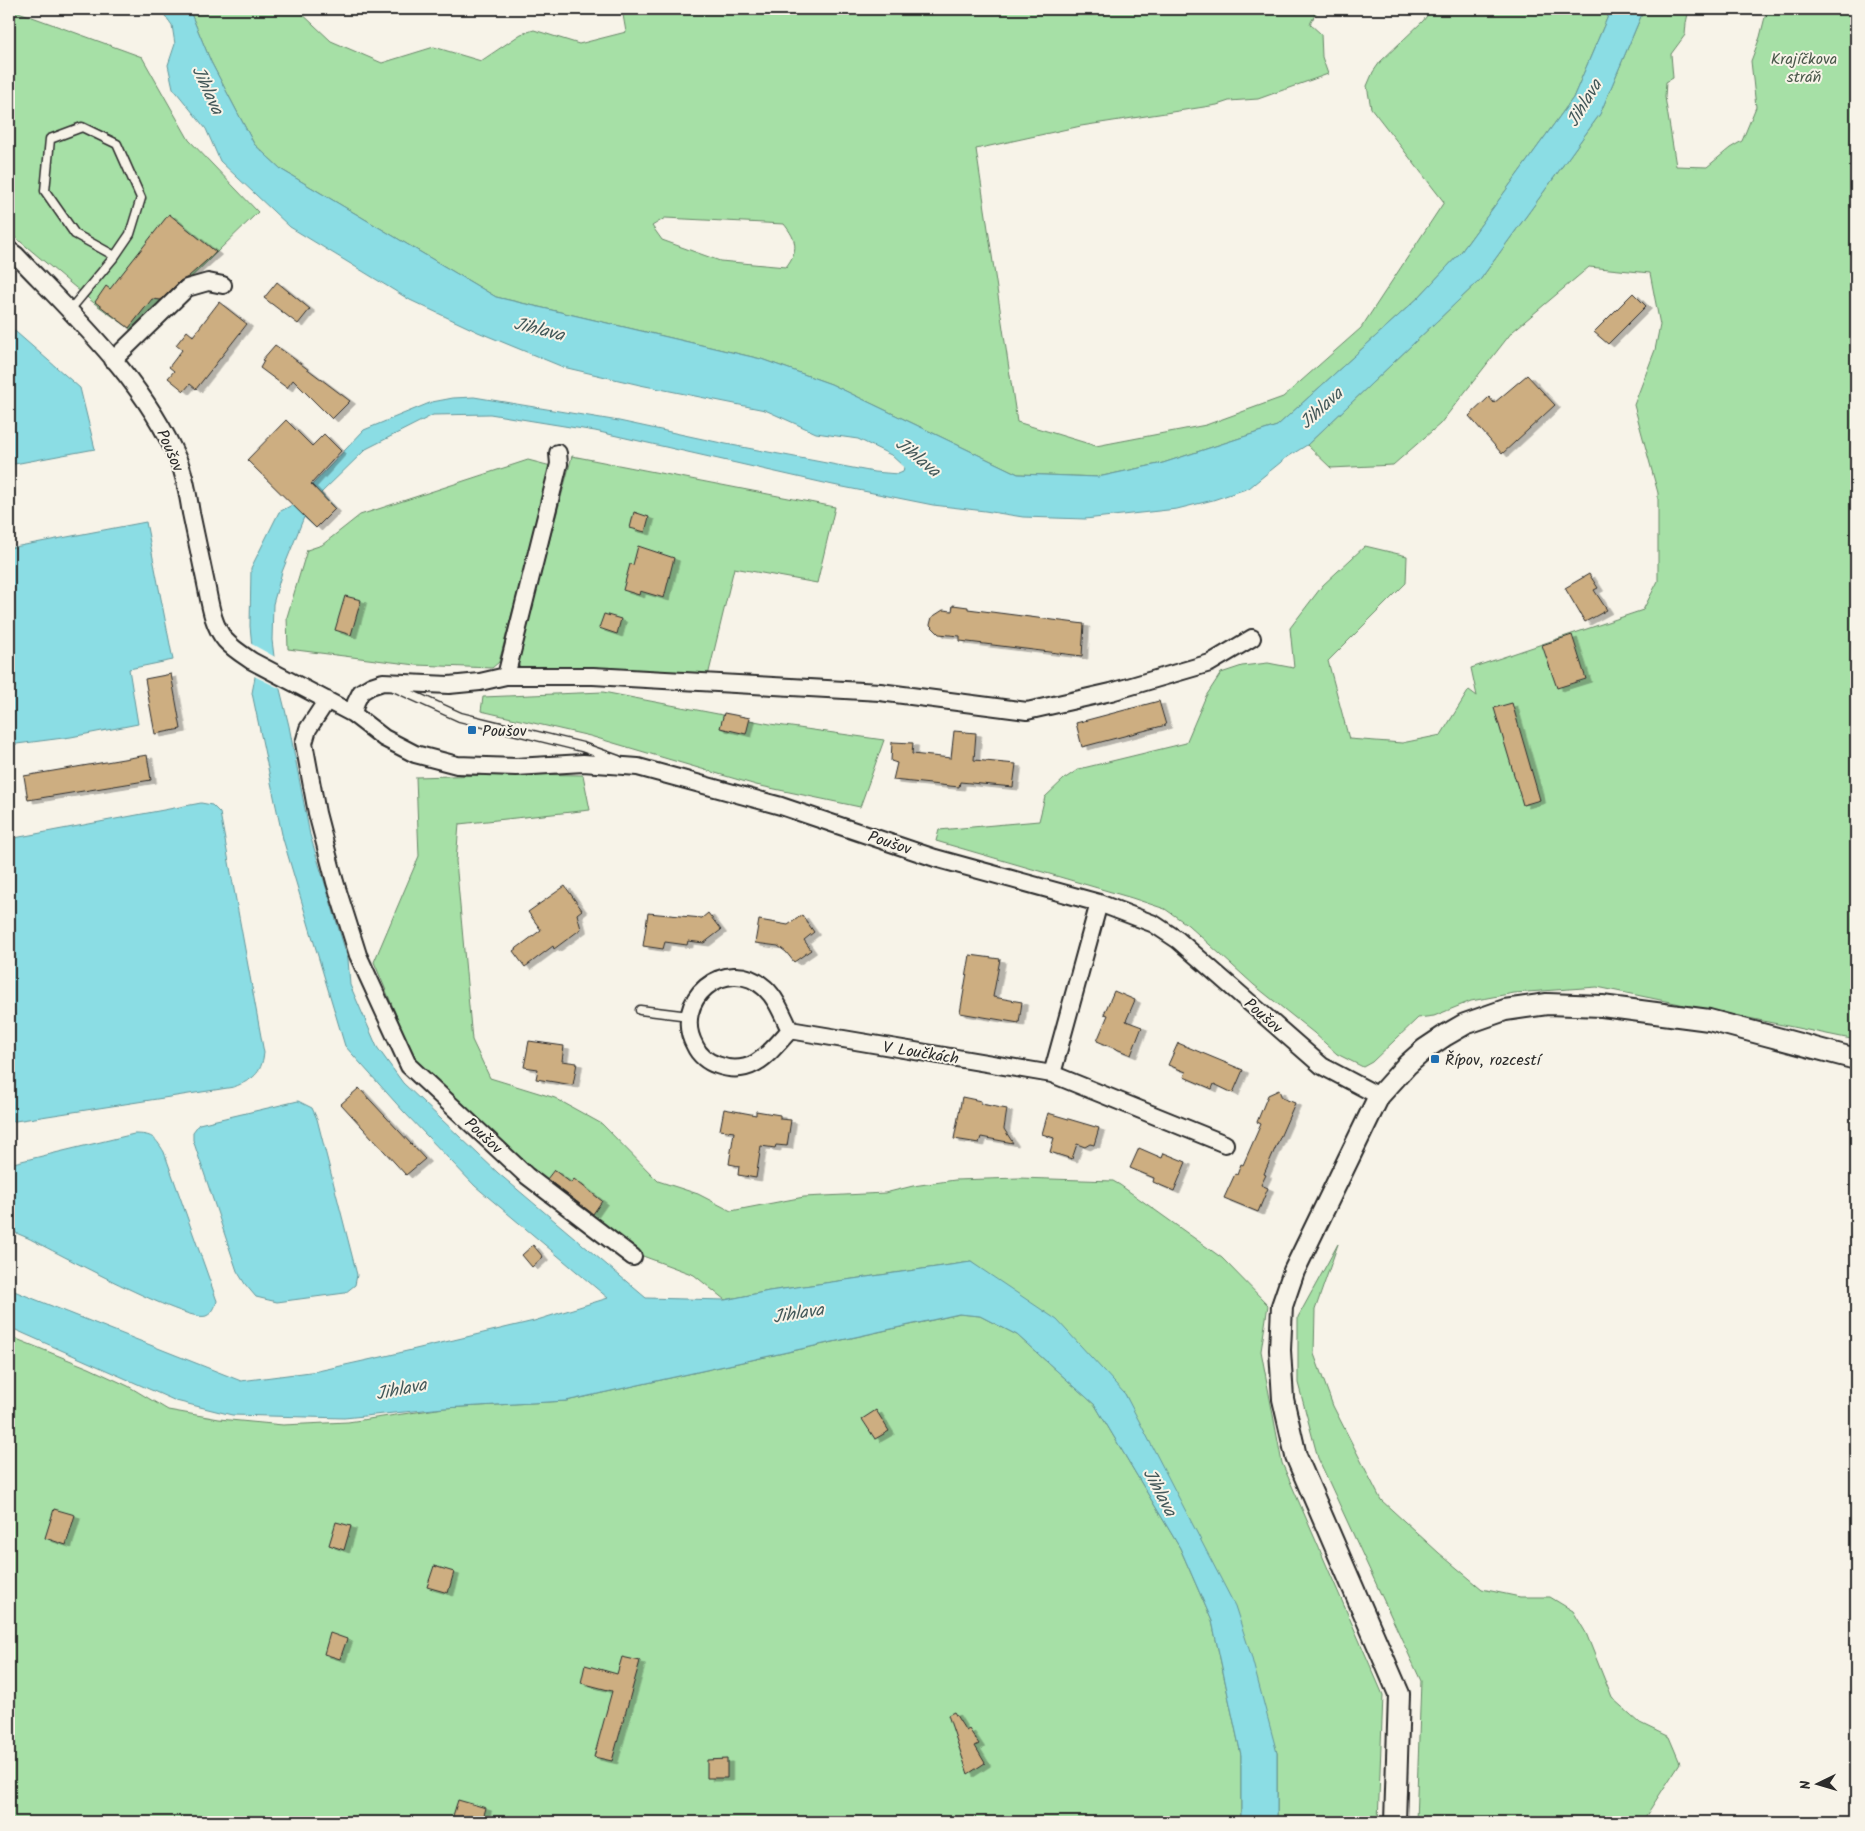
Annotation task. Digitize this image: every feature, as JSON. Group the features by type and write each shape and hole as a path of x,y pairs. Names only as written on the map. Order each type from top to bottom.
{"street":[{"name":"Poušov","path":"9,250 69,311 113,360 145,398 165,431 180,464 211,612 220,633 238,651 353,714 384,738 415,754 456,765 516,767 582,763 638,767 781,806 935,858 1099,903 1154,924 1178,940 1322,1066 1379,1096"},
{"path":"113,360 187,288 208,282 223,285"},
{"path":"506,676 559,464 558,453"},
{"path":"353,714 361,692 383,682 449,684 480,682 506,676 593,676 880,692 1027,711 1112,692 1210,663 1252,638"},
{"name":"Poušov","path":"327,700 308,729 304,743 317,813 335,882 358,955 409,1066 527,1176 633,1257"},
{"path":"1052,1074 1099,903"},
{"path":"734,976 755,981 772,995 790,1030 766,1057 757,1063 740,1068 724,1068 713,1064 696,1049 688,1028 691,1006 696,996 708,985 723,978 734,976"},
{"path":"1395,1822 1399,1694 1296,1456 1283,1399 1280,1350 1282,1306 1294,1271 1379,1096 1425,1048 1446,1034 1465,1024 1498,1012 1547,1004 1602,1006 1709,1020 1856,1060"},
{"name":"V Loučkách","path":"790,1030 1052,1074 1225,1144"}],"lane":[{"path":"69,311 115,256 130,234 141,198 117,144 82,127 50,139 45,191 75,234 115,256"},
{"path":"383,682 460,717 582,747 638,767"},
{"path":"640,1010 689,1016"}],"green space":[{"path":"189,9 297,9 331,41 382,63 434,47 481,61 521,34 534,30 579,44 626,32 622,9 1316,9 1310,24 1321,34 1322,57 1328,74 1258,99 1229,101 1217,105 1081,126 976,149 1017,422 1096,446 1206,425 1283,397 1361,328 1444,202 1371,108 1367,86 1380,62 1423,21 1432,9 1611,9 1573,98 1461,252 1419,297 1277,426 1163,463 1098,477 1018,474 831,384 761,359 496,297 282,170 254,144 211,62","holes":["665,218 784,224 792,235 795,245 793,255 786,267 720,261 662,240 652,226"]},
{"name":"Krajíčkova stráň","path":"1644,9 1689,9 1685,35 1671,54 1673,78 1666,82 1665,97 1676,166 1707,167 1730,148 1742,141 1756,107 1751,61 1760,37 1767,9 1856,9 1856,1040 1597,987 1514,993 1471,1001 1434,1016 1418,1018 1372,1062 1363,1067 1337,1054 1254,985 1188,925 1165,909 936,841 939,830 1039,821 1045,797 1064,779 1079,769 1186,743 1206,696 1221,673 1242,666 1268,663 1294,668 1290,628 1323,585 1365,546 1407,556 1406,583 1328,661 1349,739 1402,743 1441,735 1469,690 1477,696 1471,668 1643,610 1658,581 1658,493 1634,405 1655,350 1660,325 1650,273 1589,267 1512,332 1440,424 1393,465 1331,468 1307,445 1480,280 1600,114"},
{"path":"13,10 142,57 189,140 258,212 133,334 129,328 94,303 9,232 9,14"},
{"path":"572,456 835,507 817,583 734,568 708,676 522,669 517,662"},
{"path":"528,460 551,466 499,662 492,668 416,665 288,649 287,617 307,550 322,545 360,515"},
{"path":"603,692 770,724 884,740 860,807 756,785 590,736 481,711 483,697"},
{"path":"519,774 583,775 590,810 459,824 456,861 472,1040 490,1078 555,1098 602,1124 658,1181 698,1194 731,1211 804,1197 885,1193 913,1186 955,1180 1019,1178 1113,1181 1222,1258 1268,1305 1261,1351 1282,1463 1383,1695 1378,1822 1277,1822 1277,1753 1125,1394 989,1276 971,1262 769,1291 725,1300 694,1275 624,1249 544,1182 415,1060 374,962 419,856 416,777"},
{"path":"1338,1244 1315,1310 1314,1354 1333,1406 1381,1500 1482,1589 1520,1597 1550,1597 1573,1611 1586,1633 1612,1698 1640,1723 1669,1737 1680,1763 1642,1822 1416,1822 1421,1681 1318,1458 1298,1383 1298,1317"},
{"path":"960,1314 980,1316 1017,1335 1095,1405 1180,1548 1212,1621 1241,1755 1241,1822 9,1822 9,1336 128,1386 168,1410 219,1419 283,1425 348,1422 444,1408 566,1401"}],"water":[{"name":"Jihlava","path":"155,9 189,9 211,62 254,144 282,170 496,297 761,359 831,384 1018,474 1098,477 1163,463 1277,426 1419,297 1461,252 1573,98 1611,9 1644,9 1600,114 1480,280 1307,445 1286,458 1249,488 1177,509 1085,519 1023,517 933,505 833,485 595,431 490,414 433,415 366,449 321,493 335,509 316,528 304,517 282,572 273,604 272,640 276,673 289,726 310,835 348,959 350,985 377,1047 403,1083 498,1173 646,1298 725,1300 769,1291 971,1262 1057,1320 1125,1394 1235,1606 1251,1655 1277,1753 1277,1822 1241,1822 1241,1755 1212,1621 1180,1548 1095,1405 1017,1335 980,1316 959,1314 566,1401 444,1408 344,1418 232,1415 176,1401 9,1327 9,1289 241,1381 318,1371 386,1356 534,1321 608,1298 475,1186 404,1112 345,1046 283,839 252,693 255,677 250,626 251,568 279,512 294,504 364,430 432,402 474,397 619,421 726,444 874,472 898,474 903,472 904,467 891,455 858,439 816,433 765,410 640,385 563,367 478,332 410,300 290,227 220,161 206,129 173,88 168,65 175,44 172,25 163,13"},
{"path":"9,326 80,388 95,449 9,465"},
{"path":"146,522 173,660 129,669 138,724 71,737 9,745 9,548"},
{"path":"201,803 212,805 220,813 264,1053 258,1071 251,1079 234,1087 9,1122 9,839"},
{"path":"298,1101 312,1108 317,1119 357,1275 355,1285 345,1293 277,1302 256,1297 237,1271 193,1140 193,1132 199,1124"},
{"path":"134,1134 152,1137 164,1152 217,1301 212,1312 206,1316 194,1315 174,1309 148,1298 9,1230 9,1164"}],"pier":[{"path":"248,642 277,658 283,690 252,675"}],"building":[{"path":"169,214 216,252 188,277 180,281 161,300 152,299 129,328 95,302 106,286 110,289"},
{"path":"277,282 310,309 298,324 264,298"},
{"path":"1633,293 1646,306 1608,344 1594,332"},
{"path":"219,302 247,324 196,389 190,384 184,391 168,378 174,371 169,367 182,350 176,345 187,331 193,336"},
{"path":"275,345 350,401 332,419 293,380 287,388 260,368 264,361 262,360"},
{"path":"1527,375 1555,405 1502,454 1469,416 1489,397 1494,403"},
{"path":"286,420 312,446 324,434 341,451 311,484 335,509 316,528 247,460"},
{"path":"634,512 649,517 645,532 630,528"},
{"path":"638,546 674,558 664,598 640,591 639,595 623,590 630,564 633,565"},
{"path":"1589,574 1598,588 1594,590 1607,610 1585,622 1565,588"},
{"path":"345,596 361,600 351,635 335,630"},
{"path":"953,605 968,607 968,609 1084,624 1082,656 960,641 960,636 939,634 930,625 932,617 943,610 952,611"},
{"path":"604,614 621,619 617,634 599,628"},
{"path":"1572,635 1586,679 1557,688 1542,645"},
{"path":"171,674 181,729 155,734 145,679"},
{"path":"1159,701 1166,725 1082,747 1076,723"},
{"path":"1512,703 1540,800 1523,805 1494,708"},
{"path":"724,713 750,718 746,734 720,728"},
{"path":"954,731 976,733 974,760 1016,764 1013,787 960,782 959,787 893,780 897,763 891,761 892,742 913,743 912,754 951,758"},
{"path":"147,755 151,780 28,800 24,776"},
{"path":"565,886 582,910 577,914 581,929 554,949 553,946 525,967 513,951 541,930 528,912"},
{"path":"648,913 702,918 708,913 721,930 704,943 688,941 687,945 665,942 663,949 643,946"},
{"path":"802,915 814,932 804,940 811,950 794,962 778,946 755,943 759,920 788,925"},
{"path":"970,955 1000,959 993,997 1022,1002 1019,1023 960,1013"},
{"path":"1114,991 1135,1000 1126,1021 1142,1027 1131,1055 1097,1041 1108,1015 1104,1014"},
{"path":"529,1041 564,1046 562,1061 577,1063 573,1085 536,1079 538,1069 524,1067"},
{"path":"1178,1043 1243,1070 1233,1093 1214,1084 1212,1089 1184,1077 1186,1072 1168,1065"},
{"path":"359,1088 425,1159 406,1175 341,1104"},
{"path":"1279,1090 1282,1098 1295,1103 1264,1174 1266,1175 1261,1185 1268,1188 1258,1212 1224,1198 1235,1174 1237,1175 1241,1164 1243,1165 1261,1124 1257,1122 1268,1095"},
{"path":"962,1097 981,1101 981,1104 1007,1109 1004,1129 1013,1143 981,1137 979,1143 954,1139"},
{"path":"724,1109 756,1115 756,1111 780,1115 780,1119 791,1120 787,1146 776,1145 775,1148 761,1146 756,1178 738,1175 739,1166 729,1164 734,1132 720,1130"},
{"path":"1048,1113 1099,1128 1094,1145 1090,1144 1085,1147 1077,1144 1072,1159 1050,1152 1054,1138 1042,1134"},
{"path":"1139,1148 1162,1158 1164,1153 1186,1162 1174,1191 1153,1182 1154,1178 1130,1168"},
{"path":"554,1170 571,1183 574,1179 602,1201 593,1214 547,1179"},
{"path":"533,1245 543,1257 532,1267 522,1255"},
{"path":"876,1410 889,1431 875,1439 862,1419"},
{"path":"54,1509 75,1515 66,1545 45,1538"},
{"path":"336,1522 351,1526 344,1550 329,1545"},
{"path":"434,1566 454,1572 448,1593 427,1587"},
{"path":"330,1633 347,1639 340,1659 324,1654"},
{"path":"622,1657 640,1661 612,1761 594,1757 612,1691 581,1683 585,1665 617,1674"},
{"path":"954,1712 966,1731 969,1729 979,1744 975,1746 985,1763 968,1774 948,1715"},
{"path":"727,1759 727,1778 707,1778 707,1760"},
{"path":"458,1800 486,1808 482,1822 451,1822"}],"place":[{"name":"Poušov","path":"472,730"},
{"name":"Řípov, rozcestí","path":"1435,1059"}]}
